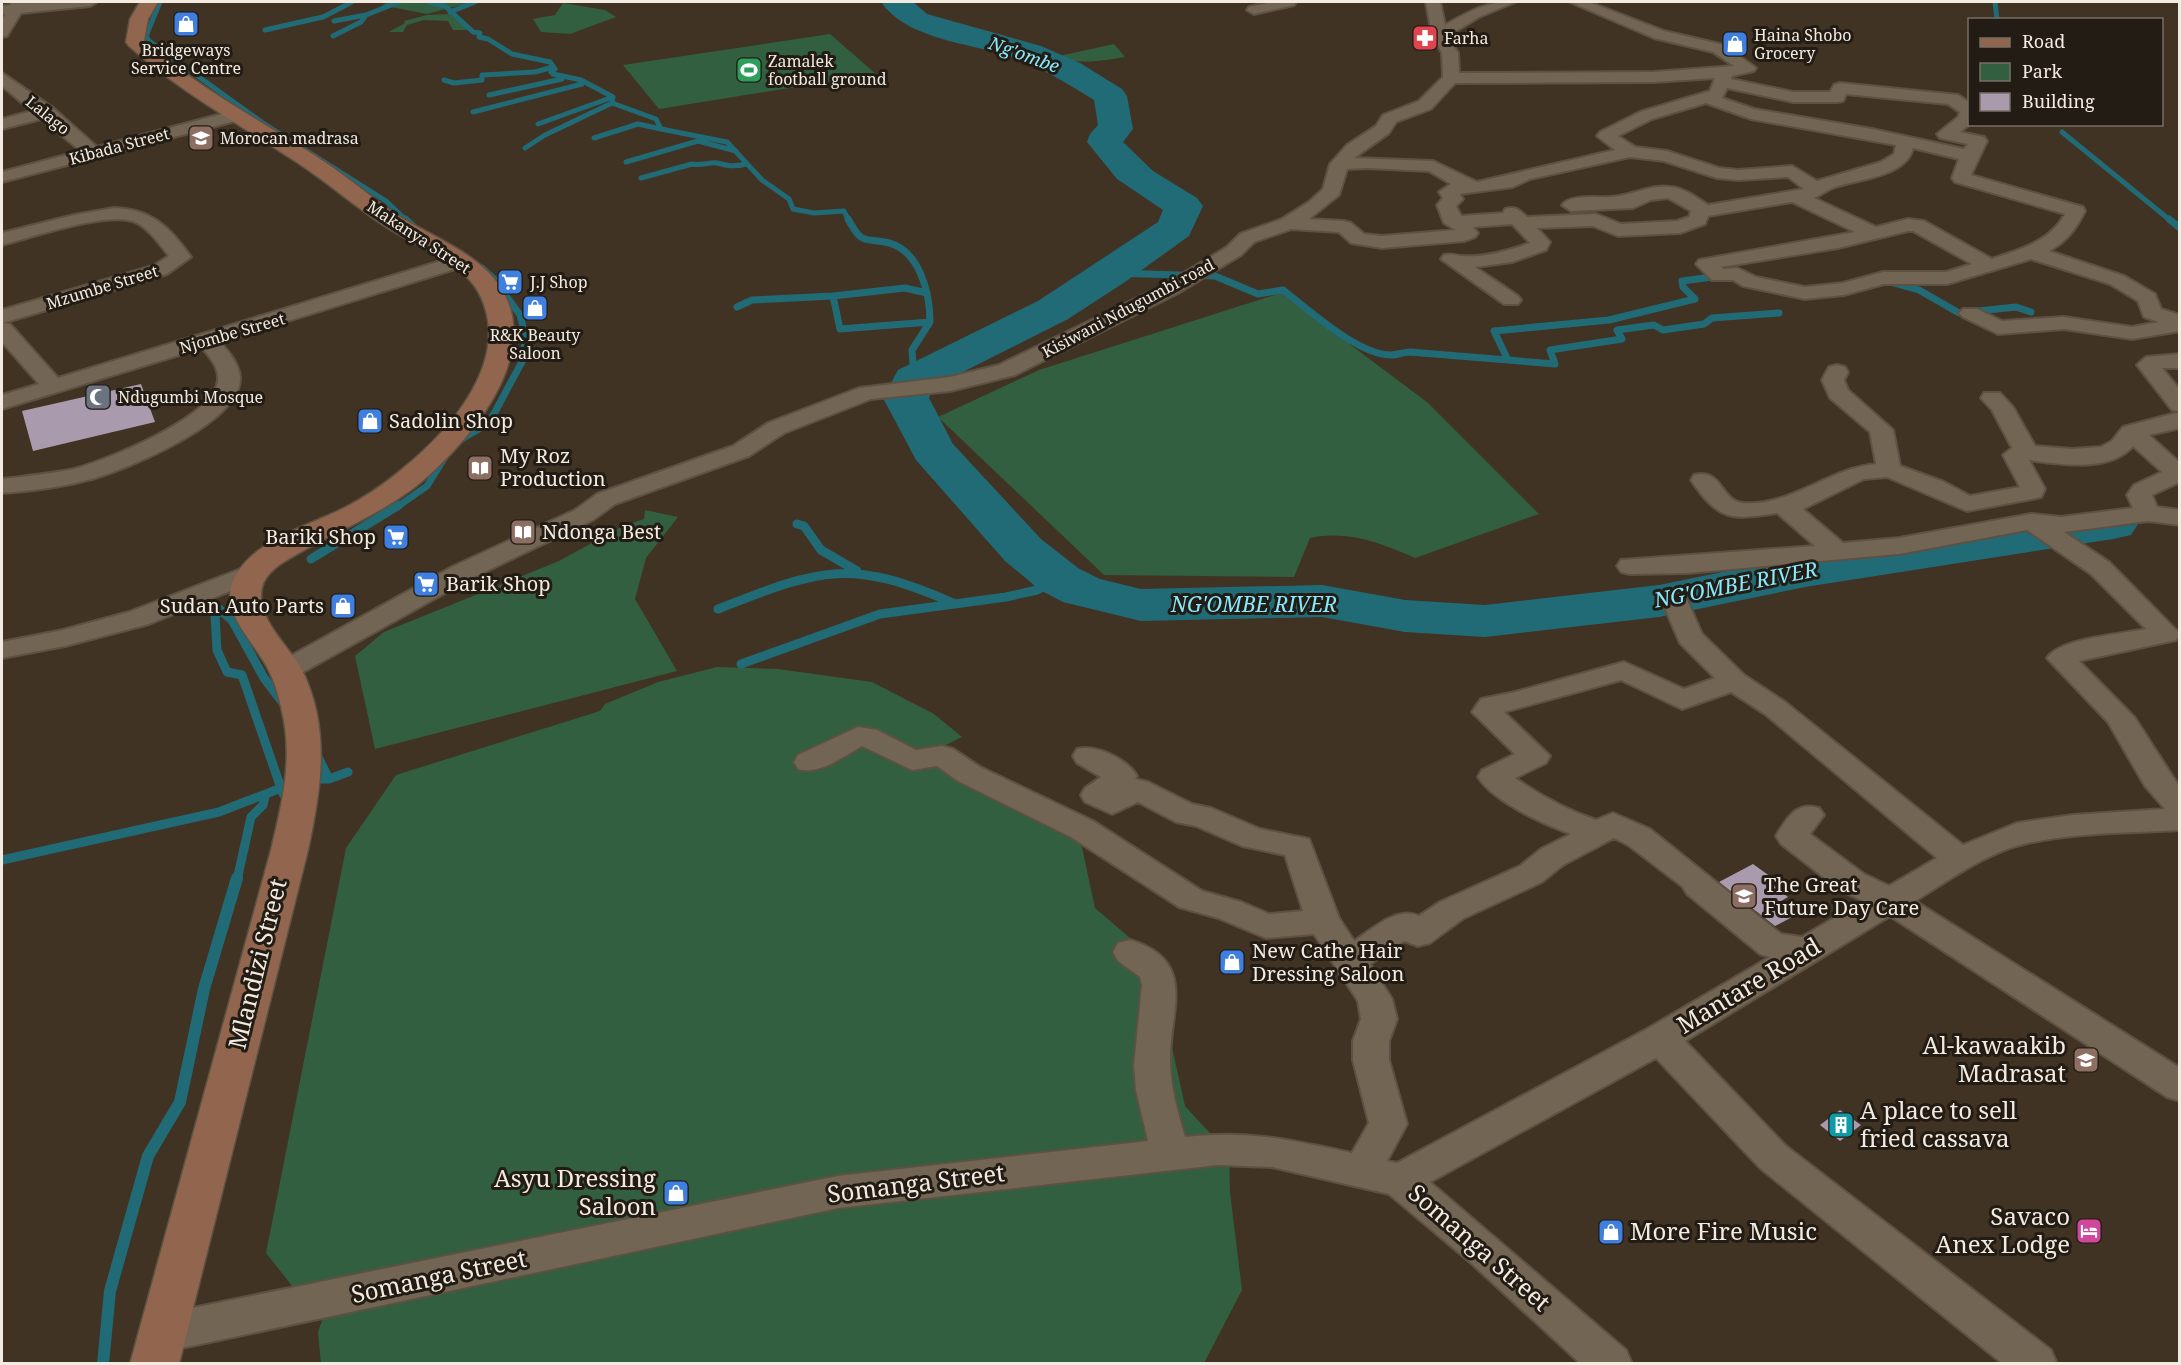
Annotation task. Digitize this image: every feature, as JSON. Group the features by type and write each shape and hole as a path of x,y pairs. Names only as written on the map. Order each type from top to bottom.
{"street":[{"path":"2,33 12,7 90,2"},
{"name":"Makanya Street","path":"149,2 139,19 135,42 237,115 307,159 397,225 461,261 489,286 501,324 502,342 489,387 480,403 434,455 397,489 280,551 251,573"},
{"path":"1254,10 1289,2"},
{"path":"1339,164 1353,149 1383,129 1389,119 1425,105 1450,78 1450,53 1440,35 1433,2"},
{"path":"1440,35 1474,14 1508,2"},
{"path":"1577,2 1659,35 1718,48 1748,68 1723,77"},
{"path":"1450,78 1723,77 1793,97 1837,97 1840,88 1915,93 1952,99 1968,110"},
{"path":"1630,152 1606,136 1624,123 1663,108 1717,94 1723,77"},
{"name":"Lalago","path":"2,78 94,153"},
{"path":"1707,98 1751,114 1904,149 1970,156"},
{"path":"2,124 46,112"},
{"path":"1961,178 1961,171 1977,143 1976,139 1946,134 1965,120 1968,113"},
{"name":"Kibada Street","path":"2,177 237,115"},
{"path":"1904,149 1961,178 2076,211 2063,233 2034,253 1988,267 1947,278 1883,278 1844,289 1806,293 1790,292 1781,287 1750,282 1737,274 1719,276 1706,264 1873,233 1899,226 1917,225 1950,246 1985,262 1989,265 1988,267"},
{"path":"1446,205 1596,220 1618,230 1680,227 1698,220 1700,212 1796,197 1817,190 1825,184 1887,166 1904,149"},
{"path":"1446,205 1454,199 1448,192 1630,152 1667,156 1707,171 1725,174 1789,171 1817,190"},
{"path":"1339,164 1433,166 1471,186 1487,188 1540,242 1539,246 1512,256 1456,263"},
{"name":"Kisiwani Ndugumbi road","path":"286,670 461,573 584,515 606,499 679,471 741,451 776,428 799,418 867,393 950,384 1007,370 1037,356 1171,289 1234,251 1247,238 1289,223 1332,191 1339,164"},
{"path":"1446,205 1452,219 1460,222 1512,213 1618,203 1669,192 1679,195 1705,211"},
{"path":"1796,197 1873,233"},
{"name":"Mzumbe Street","path":"2,239 99,215 126,213 142,218 182,258 159,270 2,317"},
{"path":"1289,223 1348,228 1358,239 1370,242 1468,233 1460,222"},
{"path":"1433,237 1456,263 1511,300"},
{"path":"2034,253 2117,280 2148,297 2151,313 2177,322"},
{"name":"Njombe Street","path":"2,402 461,261"},
{"path":"1970,314 1998,328 2064,323 2132,333 2177,322"},
{"path":"2,330 52,385"},
{"path":"2,486 91,471 138,453 204,417 221,401 230,382 225,361 208,340"},
{"path":"2180,361 2154,362 2148,365 2180,405"},
{"path":"1837,372 1833,380 1838,393 1881,430 1888,470"},
{"path":"1992,398 2002,407 2026,452"},
{"path":"1703,480 1731,510 1784,506 1806,500 1819,490 1859,473 1888,470 1943,491 1968,504 1978,504 2032,492 2033,489 2015,455 2026,452 2066,456 2115,450 2131,432 2169,424 2180,419"},
{"path":"2131,432 2179,474 2143,490 2139,495 2148,513"},
{"path":"1784,506 1836,551"},
{"path":"1630,566 1687,565 1899,546 2031,522 2061,525 2148,513 2180,518"},
{"path":"2031,522 2100,568 2173,633"},
{"path":"2,650 65,638 139,618 251,573"},
{"name":"Mlandizi Street","path":"158,1348 209,1165 303,778 302,721 286,670 246,608 243,593 251,573"},
{"path":"1677,606 1690,637 1734,681 1775,708 1959,859"},
{"path":"2173,633 2084,649 2061,658 2106,701 2126,726 2165,796 2180,805"},
{"path":"1600,832 1578,826 1520,796 1493,777 1535,756 1487,712 1491,705 1518,701 1581,681 1624,671 1682,700 1734,681"},
{"path":"809,762 858,736 867,736 912,760 942,756 969,774 1082,829 1191,899 1229,910 1266,926 1323,921"},
{"path":"1088,756 1122,776 1096,795 1112,804 1137,789 1187,815 1200,815 1253,837 1298,847 1323,921 1351,959 1375,999 1379,1018 1371,1041 1371,1060 1388,1124 1363,1170"},
{"path":"1808,815 1792,836 1852,882 1891,901 2178,1085"},
{"name":"Mantare Road","path":"1400,1180 1660,1039 1959,859 2018,834 2073,826 2180,819"},
{"path":"1351,959 1406,924 1418,934 1452,910 1531,874 1552,858 1613,824 1638,837 1694,879 1699,886 1772,945 1809,951"},
{"path":"1130,952 1148,964 1157,977 1157,1024 1152,1051 1157,1099 1170,1153"},
{"path":"1660,1039 1773,1157 2036,1364"},
{"name":"Somanga Street","path":"158,1348 478,1269 838,1192 1218,1149 1272,1151 1400,1180 1484,1250 1611,1364"}],"green space":[{"path":"389,2 472,2 427,14 381,5"},
{"path":"563,3 605,10 616,17 570,34 541,32 533,19 555,15"},
{"path":"450,14 470,30 453,30 448,21 424,20 407,25 403,32 389,32 405,23 404,21 427,15"},
{"name":"Zamalek football ground","path":"830,34 876,74 659,109 623,65"},
{"path":"1114,44 1125,57 1083,62 1059,56"},
{"path":"1281,293 1427,402 1539,514 1415,558 1364,539 1338,536 1310,538 1294,577 1104,575 938,417 1039,370"},
{"path":"645,510 678,517 646,558 635,599 677,671 375,749 355,656 384,632 559,561 621,527 644,519"},
{"path":"717,667 778,669 872,682 934,714 962,737 927,754 1078,829 1095,908 1144,950 1160,993 1185,1106 1229,1154 1230,1192 1242,1290 1204,1363 321,1364 318,1332 337,1277 293,1287 266,1253 346,848 396,775 600,711 605,704 658,682"}],"building":[{"path":"141,384 155,422 33,451 22,411"},
{"name":"The Great Future Day Care","path":"1753,864 1778,882 1773,885 1788,897 1781,901 1798,914 1775,926 1719,882"},
{"name":"A place to sell fried cassava","path":"1840,1110 1861,1125 1840,1141 1820,1125"}],"waterway":[{"path":"160,2 146,36 149,41 263,123 386,201 407,221"},
{"path":"265,30 323,17 352,2"},
{"path":"366,15 399,2"},
{"path":"428,2 445,6 451,12"},
{"path":"451,12 475,2"},
{"name":"NG'OMBE RIVER","path":"896,2 916,20 1030,53 1069,70 1110,96 1116,129 1107,134 1105,142 1130,172 1184,206 1175,228 1111,273 1053,310 966,351 914,379 906,398 933,450 1023,550 1059,579 1082,591 1141,605 1322,601 1405,616 1485,621 1659,601 1805,571 2113,524"},
{"path":"1995,2 1997,18"},
{"path":"451,12 473,32 480,33 479,37 488,39 512,54 550,62 555,69 551,72 553,74 581,80 613,97"},
{"path":"333,36 361,22 366,15"},
{"path":"334,21 366,15"},
{"path":"444,80 454,83 482,80 482,75 535,72 553,67"},
{"path":"489,95 562,79"},
{"path":"473,112 582,84"},
{"path":"538,124 613,97"},
{"path":"612,103 613,97"},
{"path":"525,148 545,135 612,103"},
{"path":"612,103 656,119 661,129"},
{"path":"594,138 638,124 661,129"},
{"path":"661,129 727,142 735,151"},
{"path":"2062,132 2171,221"},
{"path":"626,162 698,141 735,151"},
{"path":"735,151 762,180 789,199 793,209 814,213 844,211 848,219"},
{"path":"641,178 692,164 714,163 734,166 746,164"},
{"path":"405,219 413,226"},
{"path":"848,219 861,237 889,243 908,255 916,264 926,293"},
{"path":"2169,219 2180,228"},
{"path":"460,440 489,423 524,358 525,335 520,315 494,279 482,268"},
{"path":"1111,273 1215,276 1258,294 1283,290 1349,340 1364,348 1391,355 1410,352 1555,364 1550,350 1622,339 1617,330 1654,325 1663,330 1704,324 1712,318 1779,313"},
{"path":"1507,358 1494,331 1609,320 1695,299 1683,287 1682,281 1720,276"},
{"path":"1890,282 1919,290 1959,313 2016,307 2031,312"},
{"path":"833,296 905,288 926,293"},
{"path":"926,293 930,322"},
{"path":"737,307 752,300 833,296"},
{"path":"833,296 840,329 930,322"},
{"path":"914,379 912,350 930,322"},
{"path":"397,507 427,486 447,454"},
{"path":"311,559 399,505"},
{"path":"797,524 804,526 821,550 857,571"},
{"path":"718,609 783,585 810,577 835,574 860,574 886,579 917,588 953,603"},
{"path":"741,664 880,614 1006,597 1037,590 1059,579"},
{"path":"218,608 232,620 264,678 286,707"},
{"path":"221,611 215,615 217,650 227,672 242,675 281,788"},
{"path":"316,753 329,779"},
{"path":"329,779 348,772"},
{"path":"310,779 329,779"},
{"path":"281,788 294,783"},
{"path":"2,860 219,812 281,788"},
{"path":"281,788 283,794"},
{"path":"237,880 251,817 263,805 265,797"},
{"path":"103,1364 110,1291 148,1156 180,1102 204,989 237,878"}],"place":[{"name":"Bridgeways Service Centre","path":"186,24"},
{"name":"Farha","path":"1425,38"},
{"name":"Haina Shobo Grocery","path":"1735,44"},
{"name":"Zamalek football ground","path":"749,70"},
{"name":"Morocan madrasa","path":"201,138"},
{"name":"J.J Shop","path":"510,282"},
{"name":"R&K Beauty Saloon","path":"535,308"},
{"name":"Ndugumbi Mosque","path":"98,397"},
{"name":"Sadolin Shop","path":"370,421"},
{"name":"My Roz Production","path":"480,468"},
{"name":"Ndonga Best","path":"523,532"},
{"name":"Bariki Shop","path":"396,537"},
{"name":"Barik Shop","path":"426,584"},
{"name":"Sudan Auto Parts","path":"343,606"},
{"name":"The Great Future Day Care","path":"1744,896"},
{"name":"New Cathe Hair Dressing Saloon","path":"1232,962"},
{"name":"Al-kawaakib Madrasat","path":"2086,1060"},
{"name":"A place to sell fried cassava","path":"1841,1125"},
{"name":"Asyu Dressing Saloon","path":"676,1193"},
{"name":"Savaco Anex Lodge","path":"2089,1231"},
{"name":"More Fire Music","path":"1611,1232"}],"water label":[{"name":"Ng'ombe","path":"1024,55"}]}
